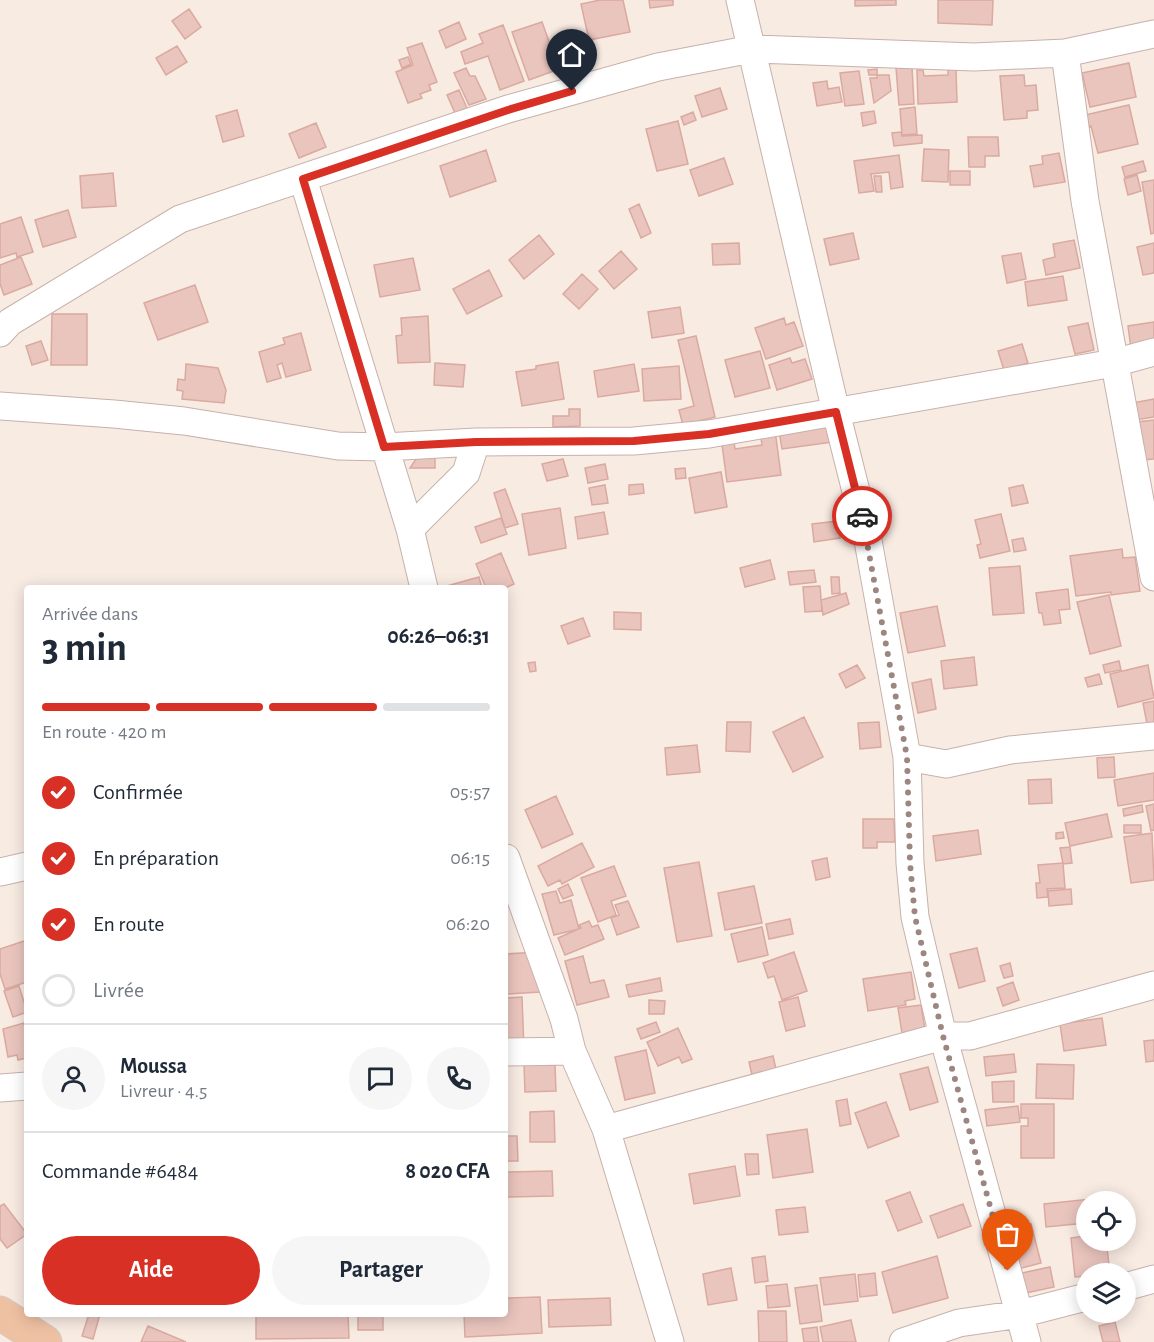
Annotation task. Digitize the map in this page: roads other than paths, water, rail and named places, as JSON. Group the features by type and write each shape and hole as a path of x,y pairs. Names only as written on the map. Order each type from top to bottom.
{"main road":[{"path":"0,1313 45,1342"}],"street":[{"path":"740,0 836,412 867,534 907,757 910,863 915,917 943,1036 1027,1342"},
{"path":"0,333 10,322 180,219 518,106 658,67 752,49 974,57 1065,53 1154,34"},
{"path":"1065,53 1085,201 1154,577"},
{"path":"303,179 410,529 423,585"},
{"path":"0,406 114,414 184,422 338,446 634,441 709,434 1114,363 1154,352"},
{"path":"410,529 466,473 476,442"},
{"path":"907,757 946,764 1010,750 1154,736"},
{"path":"508,864 564,1019 572,1051 606,1129 670,1342"},
{"path":"0,872 24,867"},
{"path":"606,1129 943,1036 970,1036 1154,985"},
{"path":"508,1052 572,1051"},
{"path":"0,1088 24,1086"},
{"path":"1136,1284 1154,1279"},
{"path":"903,1342 959,1323 1020,1314 1076,1300"}]}
